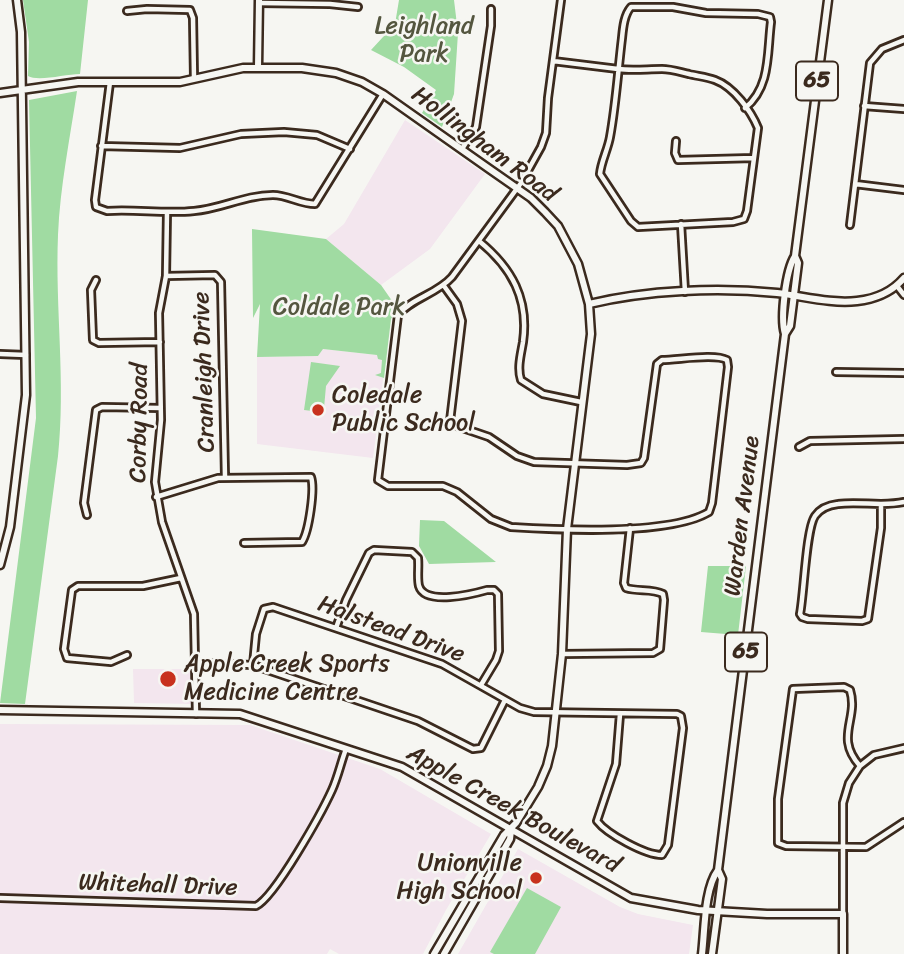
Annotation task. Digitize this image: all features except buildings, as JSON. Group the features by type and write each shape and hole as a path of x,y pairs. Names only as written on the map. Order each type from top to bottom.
{"main road":[{"path":"0,565 10,527 25,418 21,24 17,0"},
{"name":"Warden Avenue","path":"785,334 782,325 790,262 794,256 828,0"},
{"path":"258,68 259,1"},
{"name":"Hollingham Road","path":"0,93 78,82 173,82 233,69 302,68 336,73 362,82 383,94 531,198 558,226 578,264 589,304 591,334 567,528 562,654 552,746 544,775 511,831"},
{"name":"Warden Avenue","path":"702,954 713,878 718,870 785,334 790,326 794,296 798,263 794,256"},
{"path":"589,304 647,294 750,291 859,301 880,295 897,286 904,278"},
{"name":"Apple Creek Boulevard","path":"0,710 240,714 402,767 631,898 657,905 718,912 843,914"},
{"path":"433,954 504,835 511,831"},
{"path":"444,954 510,839 511,831"},
{"name":"Warden Avenue","path":"712,954 722,879 718,870"},
{"path":"843,914 843,954"}],"street":[{"path":"444,286 457,304 462,321 449,418 451,424 489,437 529,461 545,464 641,463 651,418 657,364 662,360 727,360 709,512 687,521 660,527 512,527 491,519 457,492 443,486 388,486 378,480 396,321 405,308 444,286 534,164 544,140 561,0"},
{"path":"259,1 358,7"},
{"path":"553,61 618,69 670,70 715,80 730,90 746,108 758,128 747,211 741,222 636,226 601,177 601,167 610,139 618,69 626,16 631,7 673,7 706,13 764,14 770,17 764,80 757,97 746,108"},
{"path":"462,149 476,127 491,26 491,9"},
{"path":"127,11 190,10 193,18 194,78"},
{"path":"849,225 872,58 882,49 904,40"},
{"path":"110,81 95,200 96,207 107,211 194,211 269,195 315,204 383,94"},
{"path":"864,106 904,109"},
{"path":"101,146 180,148 241,134 284,132 317,135 350,149"},
{"path":"676,141 675,153 678,160 754,158"},
{"path":"855,184 904,190"},
{"name":"Corby Road","path":"167,212 166,276 159,313 160,408 155,482 156,497 194,614 196,714"},
{"path":"681,224 685,292"},
{"path":"479,241 504,264 522,299 525,317 519,369 521,380 543,394 582,402"},
{"name":"Cranleigh Drive","path":"166,276 215,275 221,282 225,477"},
{"path":"96,280 91,290 93,340 104,343 160,342"},
{"path":"897,286 904,295"},
{"path":"0,354 26,355"},
{"path":"836,372 904,373"},
{"path":"87,515 84,503 96,410 102,407 160,408"},
{"path":"799,447 810,441 904,439"},
{"path":"156,497 225,477 309,475 313,481 307,534 302,542 244,543"},
{"path":"881,505 881,528 868,618 862,621 814,620 802,617 800,614 810,529 816,515 824,508 838,504 881,505 904,502"},
{"path":"562,654 653,653 660,649 663,594 657,591 632,590 626,588 624,583 630,528"},
{"path":"336,628 345,600 369,554 374,550 412,551 419,561 419,587 424,592 444,598 487,590 494,590 498,594 499,651 481,685"},
{"path":"127,655 111,662 66,658 64,649 72,590 78,586 143,586 181,578"},
{"name":"Halstead Drive","path":"253,665 260,617 268,607 442,664 534,712 677,715 683,719 668,845 662,855 652,855 627,842 597,821 617,764 620,714"},
{"path":"196,663 253,665 418,721 473,750 481,748 506,699"},
{"path":"860,766 847,743 852,699 850,690 844,687 793,689 778,799 777,839 781,845 866,847 902,824 904,831"},
{"name":"Whitehall Drive","path":"0,898 256,906 265,902 292,861 331,791 346,748"},
{"path":"843,914 844,796 860,766 874,755 904,748"}],"shaded area":[{"path":"405,120 485,174 430,249 381,285 326,239 344,224"},
{"name":"Coledale Public School","path":"323,349 386,356 373,458 257,444 257,357 318,356"},
{"path":"133,669 194,669 192,704 134,703"},
{"path":"0,724 250,725 380,769 491,834 423,954 339,954 330,949 327,954 0,954"},
{"name":"Unionville High School","path":"518,849 620,907 638,914 693,925 689,954 458,954"}],"green space":[{"path":"23,0 88,0 80,74 45,78 28,76 29,42"},
{"name":"Leighland Park","path":"399,0 454,0 458,33 454,94 442,127 422,113 436,90 404,67 371,50 395,24"},
{"path":"77,91 63,181 58,235 61,401 58,456 25,704 0,703 36,418 29,100"},
{"name":"Coldale Park","path":"252,229 326,239 381,285 397,308 391,319 384,378 375,375 381,373 382,360 378,359 377,355 323,349 318,356 257,357 260,304 253,318"},
{"path":"311,362 340,366 326,386 324,408 321,408 320,412 304,410"},
{"path":"420,520 444,521 496,562 429,564 419,546"},
{"path":"708,566 746,566 738,635 701,632"},
{"path":"527,888 561,907 535,954 490,952"}],"place":[{"name":"Coledale Public School","path":"318,410"},
{"name":"Apple Creek Sports Medicine Centre","path":"168,679"},
{"name":"Unionville High School","path":"536,878"}]}
